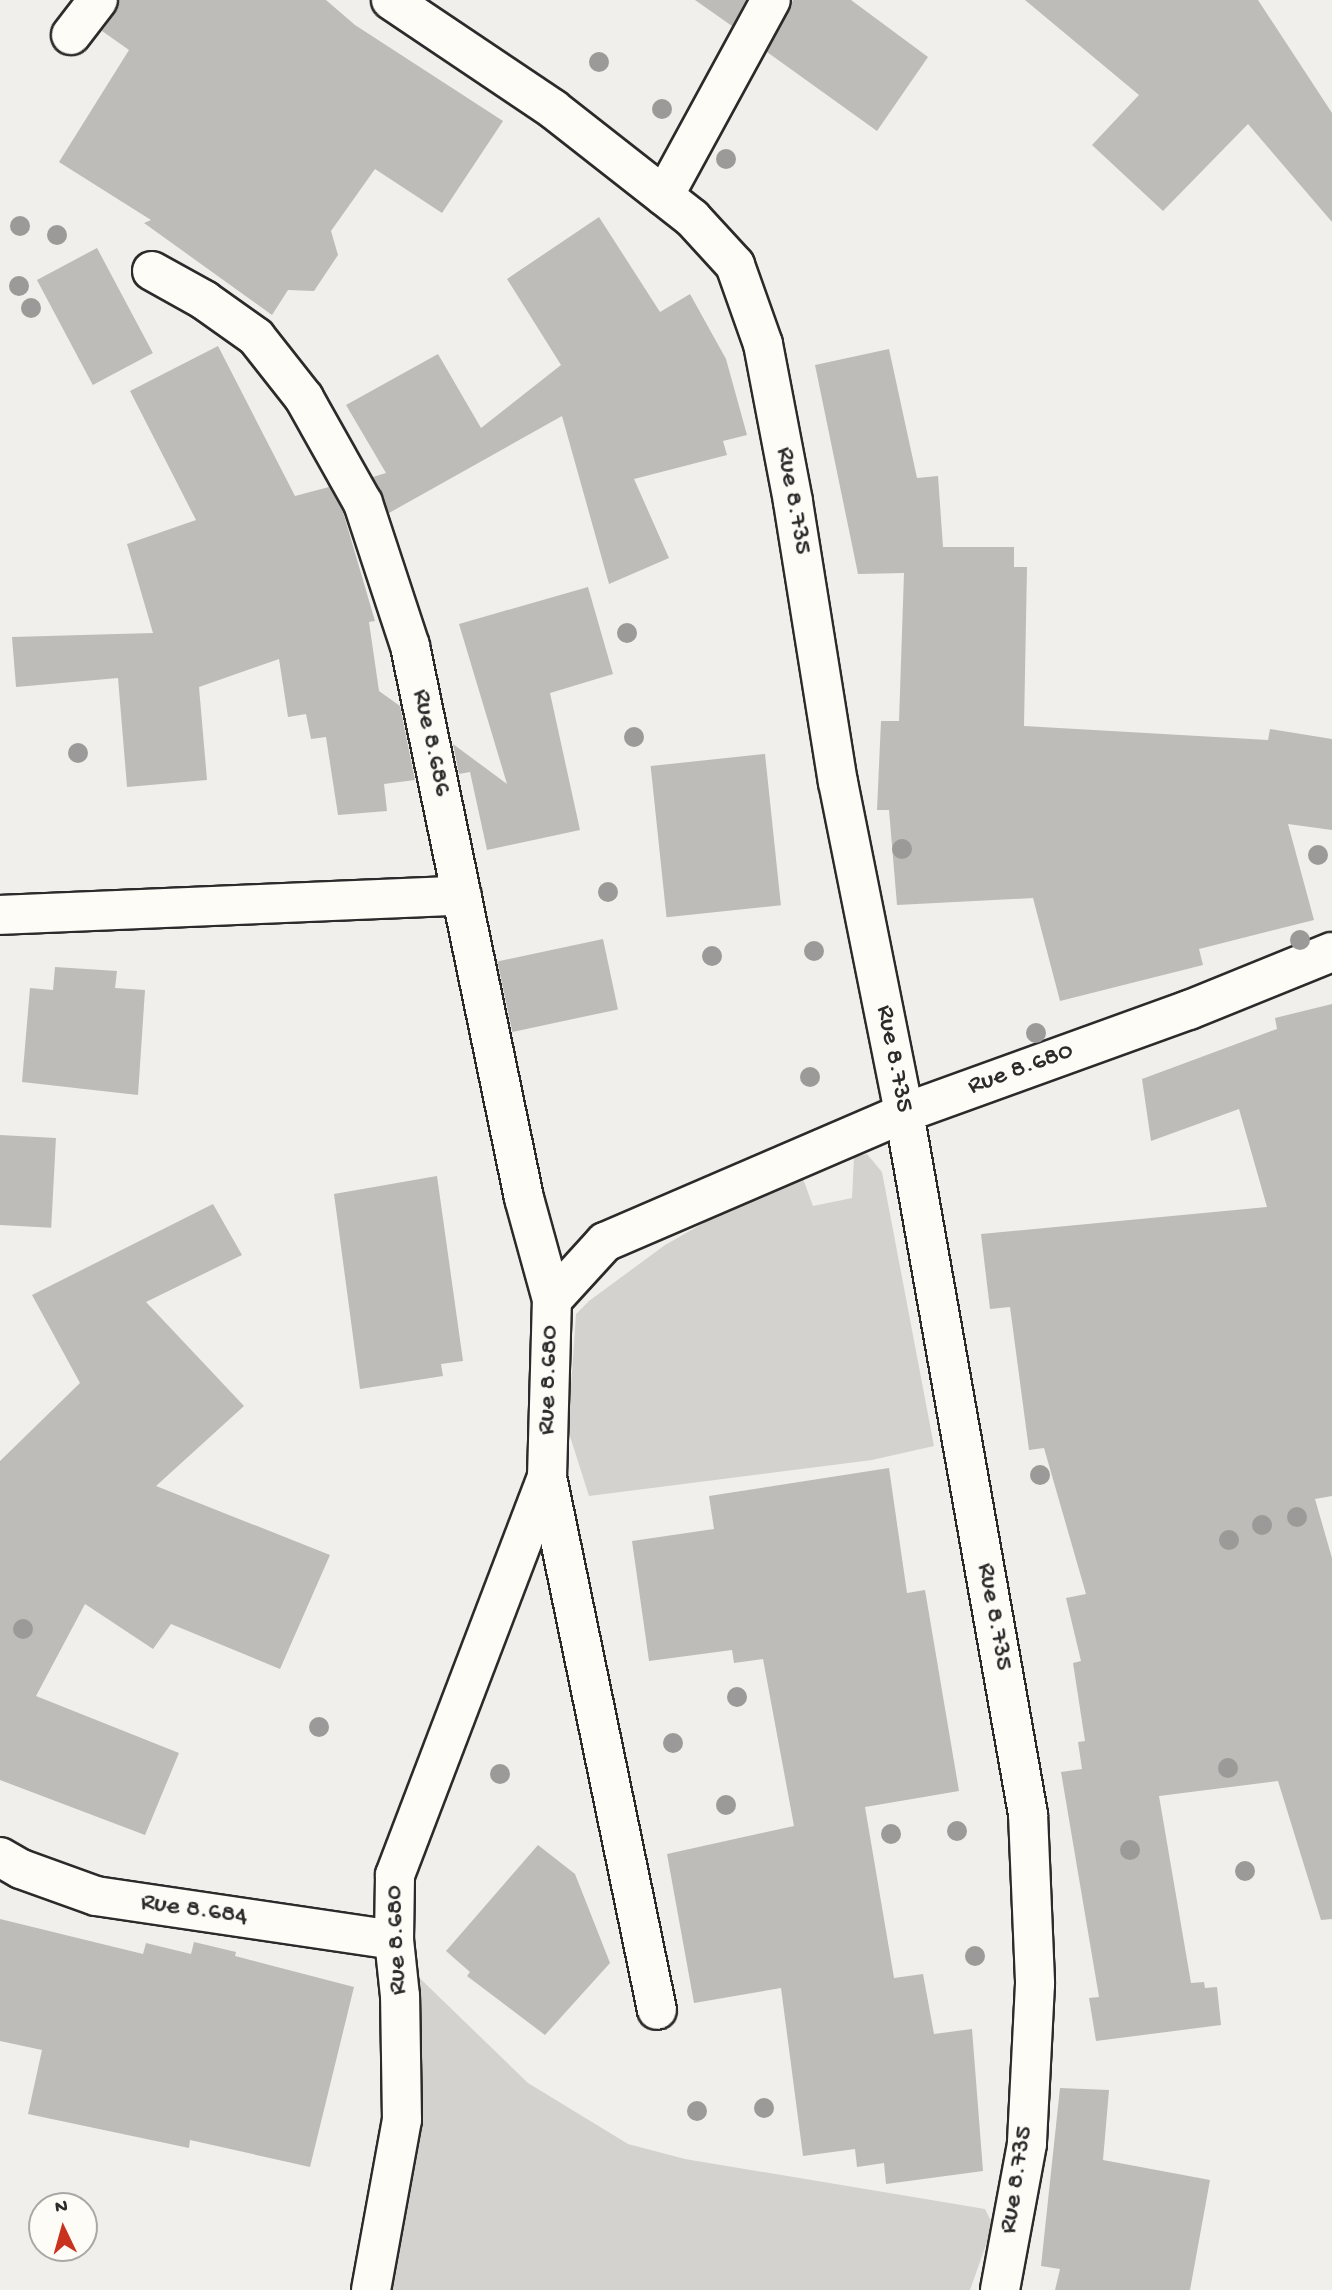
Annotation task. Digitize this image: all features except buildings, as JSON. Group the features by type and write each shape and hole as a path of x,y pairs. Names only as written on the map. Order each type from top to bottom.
{"street":[{"path":"71,35 97,0"},
{"name":"Rue 8.735","path":"391,0 553,109 692,218 735,265 763,344 793,502 838,782 904,1113 1028,1814 1035,1984 1027,2144 1000,2290"},
{"path":"664,196 771,0"},
{"name":"Rue 8.686","path":"152,271 204,300 256,337 304,398 363,503 410,646 524,1198 552,1300"},
{"path":"0,915 462,896"},
{"name":"Rue 8.680","path":"371,2290 402,2120 400,1996 394,1940 395,1875 547,1476 552,1300 606,1242 904,1113 1189,1010 1332,952"},
{"path":"547,1476 657,2010"},
{"name":"Rue 8.684","path":"0,1857 21,1869 96,1896 394,1940"}],"shaded area":[{"path":"867,1154 882,1172 934,1446 872,1460 589,1496 568,1430 576,1314 589,1301 665,1245 783,1178 802,1176 813,1206 852,1198 854,1157"},
{"path":"402,1961 528,2083 628,2144 685,2159 985,2209 993,2225 970,2290 360,2290 400,2098"}]}
